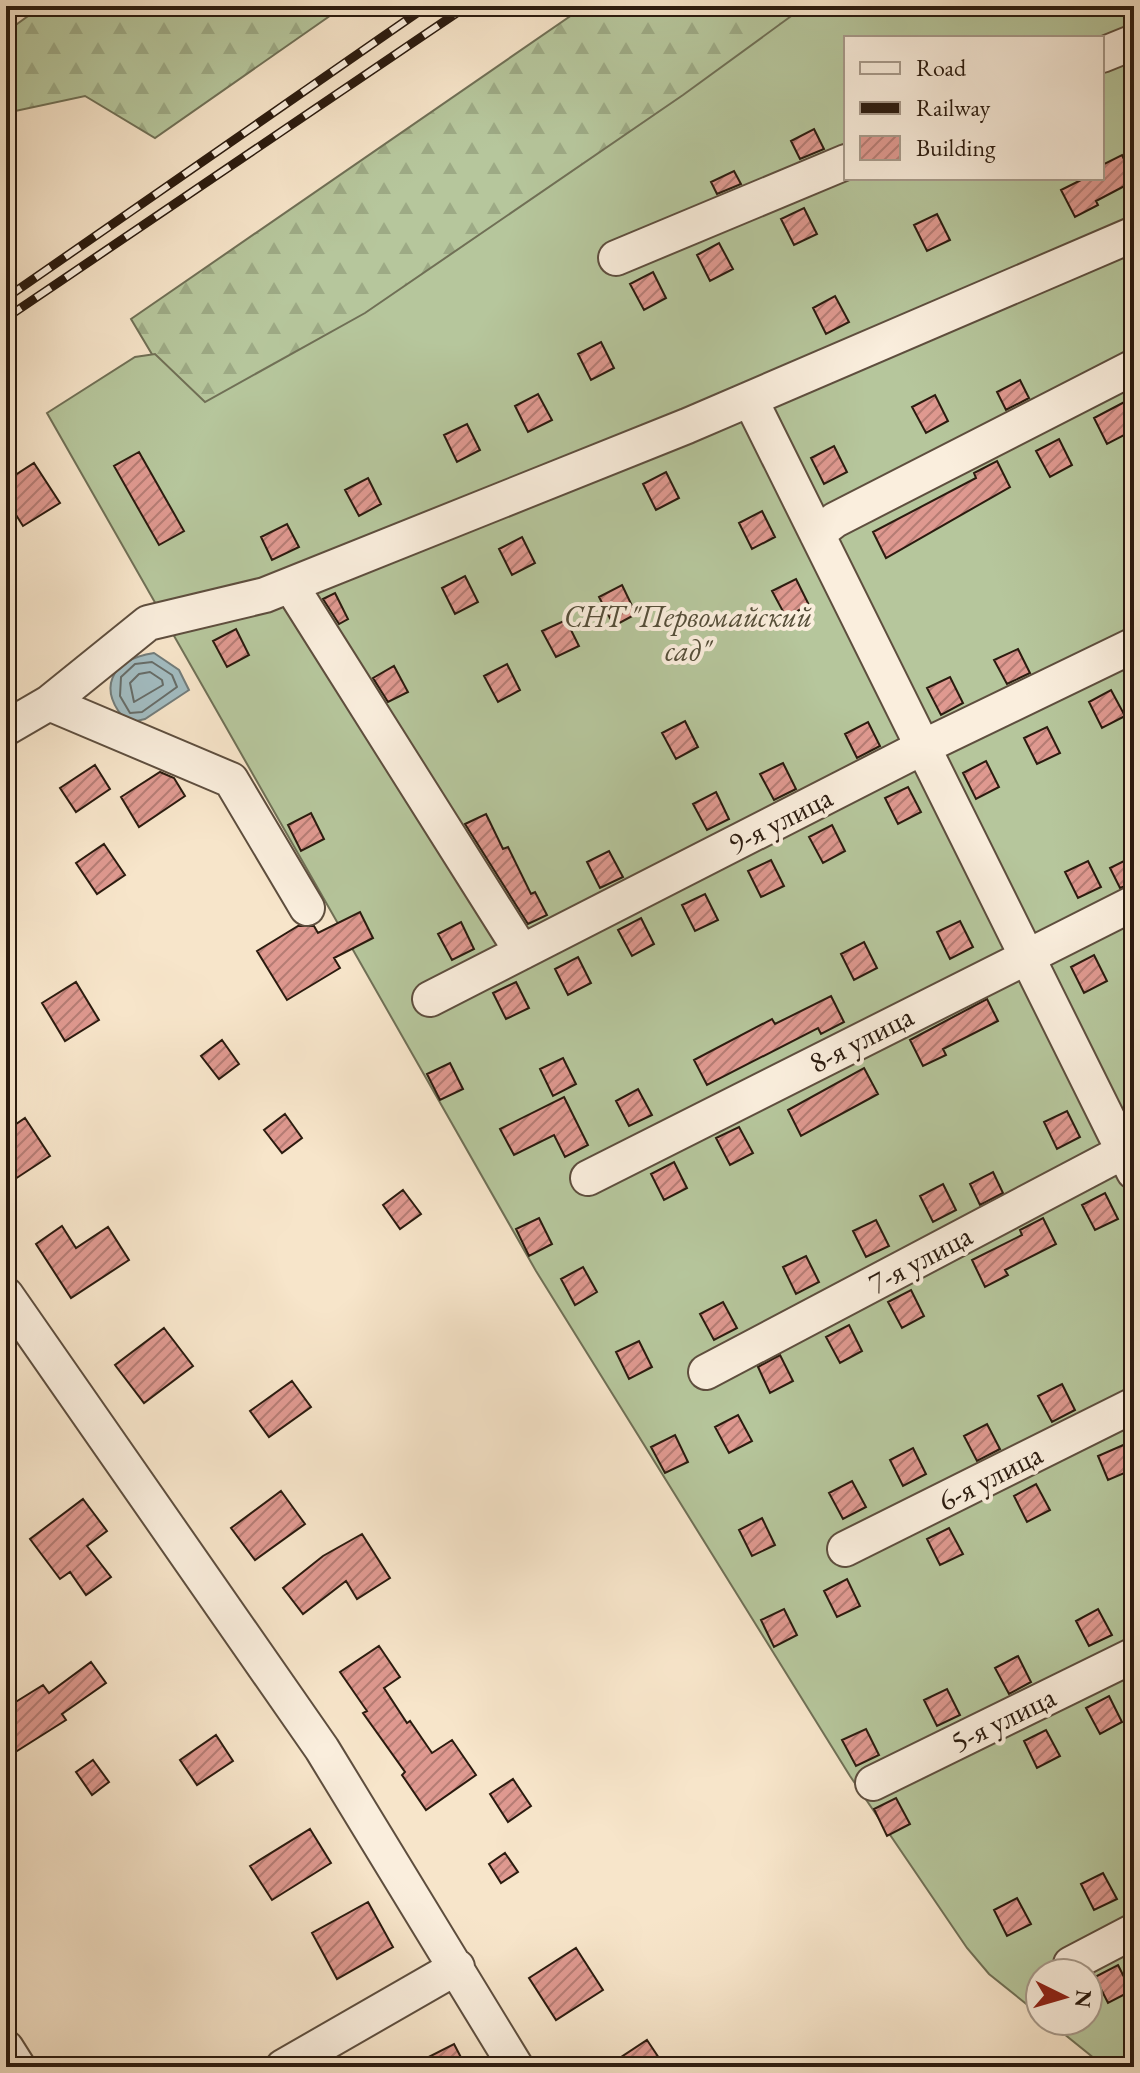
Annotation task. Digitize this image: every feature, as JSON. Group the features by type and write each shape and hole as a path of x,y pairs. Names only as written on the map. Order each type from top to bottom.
{"street":[{"path":"1104,54 1134,42"},
{"path":"616,258 844,163"},
{"path":"6,728 49,703 148,623 265,595 750,399 1134,234"},
{"path":"817,534 835,520 1134,367"},
{"path":"750,399 1026,955 1130,1156"},
{"path":"298,597 522,952"},
{"name":"9-я улица","path":"430,999 923,747 1134,645"},
{"path":"49,703 231,780 307,908"},
{"name":"8-я улица","path":"588,1178 1134,903"},
{"name":"7-я улица","path":"706,1372 1130,1156"},
{"path":"6,1295 322,1749 516,2067"},
{"name":"6-я улица","path":"845,1549 1134,1405"},
{"name":"5-я улица","path":"873,1783 1134,1655"},
{"path":"1084,1957 1134,1931"},
{"path":"283,2067 457,1967"},
{"path":"6,2048 18,2067"}],"green space":[{"path":"42,6 344,6 155,138 85,96 6,113 6,32"},
{"path":"585,6 842,6 209,450 131,319"},
{"name":"СНТ \"Первомайский сад\"","path":"805,6 1134,6 1134,2067 1105,2067 1068,2037 1104,2037 1104,1957 1024,1957 1024,2002 989,1974 967,1948 850,1776 536,1271 47,413 135,357 155,354 205,402 365,313 683,95"}],"water":[{"path":"154,653 179,670 189,690 145,719 128,723 112,699 112,678 127,662"}],"building":[{"path":"814,129 824,149 800,159 791,141"},
{"path":"1122,155 1134,181 1096,201 1098,205 1075,217 1061,190 1081,180 1104,180 1104,164"},
{"path":"734,171 741,184 717,194 711,182"},
{"path":"804,208 817,234 794,245 781,219"},
{"path":"937,214 950,240 927,251 914,225"},
{"path":"719,243 733,269 710,281 697,255"},
{"path":"653,272 666,298 644,310 630,284"},
{"path":"835,296 849,322 826,334 813,308"},
{"path":"601,342 614,368 591,380 578,354"},
{"path":"1020,380 1029,398 1006,410 997,392"},
{"path":"538,394 552,420 528,432 515,406"},
{"path":"935,395 948,421 926,433 912,407"},
{"path":"1134,397 1134,430 1107,444 1094,418"},
{"path":"467,424 480,450 457,462 444,435"},
{"path":"1059,439 1072,465 1050,477 1036,451"},
{"path":"834,446 847,472 824,484 811,458"},
{"path":"139,452 184,531 159,545 114,466"},
{"path":"997,461 1010,487 886,558 873,532 976,478 974,473"},
{"path":"34,463 60,503 23,526 6,499 6,481"},
{"path":"666,472 679,498 656,510 643,484"},
{"path":"368,478 381,504 359,516 345,490"},
{"path":"762,511 775,537 752,549 739,523"},
{"path":"287,524 299,547 272,560 261,537"},
{"path":"522,537 535,563 512,575 499,549"},
{"path":"465,576 478,602 455,614 442,588"},
{"path":"796,579 809,605 786,617 772,591"},
{"path":"622,585 636,614 614,626 599,597"},
{"path":"335,593 348,619 339,624 323,599"},
{"path":"566,620 579,646 556,657 542,631"},
{"path":"236,629 249,655 227,667 213,641"},
{"path":"1018,649 1030,673 1007,684 994,660"},
{"path":"507,664 520,690 498,702 484,676"},
{"path":"394,666 408,692 388,702 373,678"},
{"path":"950,677 963,703 941,715 927,688"},
{"path":"1111,690 1125,716 1102,728 1089,702"},
{"path":"685,721 698,747 676,759 662,733"},
{"path":"868,722 880,746 857,758 845,734"},
{"path":"1047,727 1060,753 1037,764 1024,738"},
{"path":"986,761 999,787 976,799 963,773"},
{"path":"783,763 796,789 774,800 760,774"},
{"path":"95,765 110,789 76,812 60,788"},
{"path":"160,772 174,778 185,796 139,827 121,797"},
{"path":"908,787 921,812 898,824 885,798"},
{"path":"716,792 729,819 707,830 693,804"},
{"path":"311,813 324,839 301,851 288,825"},
{"path":"486,814 503,849 508,847 531,894 535,892 547,915 528,924 465,824"},
{"path":"832,825 845,851 823,863 809,837"},
{"path":"104,844 125,875 97,894 76,863"},
{"path":"609,851 623,877 600,888 587,862"},
{"path":"1134,856 1134,883 1120,888 1110,868"},
{"path":"771,860 784,886 761,897 748,871"},
{"path":"1088,861 1101,887 1078,898 1065,872"},
{"path":"705,894 718,920 695,931 682,905"},
{"path":"360,912 373,938 334,958 340,968 287,1000 257,951 298,926 314,926 318,933"},
{"path":"641,918 654,944 632,956 618,930"},
{"path":"960,921 973,947 950,959 937,932"},
{"path":"461,922 474,949 452,960 438,934"},
{"path":"864,942 877,968 854,980 841,954"},
{"path":"1094,955 1107,981 1084,993 1071,967"},
{"path":"578,957 591,983 568,995 555,969"},
{"path":"76,982 99,1020 65,1041 42,1003"},
{"path":"516,982 529,1008 506,1019 493,993"},
{"path":"831,996 844,1022 821,1034 818,1028 707,1085 694,1060 772,1019 775,1024"},
{"path":"987,999 998,1021 943,1049 946,1055 923,1066 910,1040"},
{"path":"222,1040 239,1064 219,1079 201,1056"},
{"path":"563,1058 576,1084 553,1096 540,1069"},
{"path":"450,1063 463,1089 440,1100 427,1074"},
{"path":"864,1068 878,1094 801,1136 788,1110"},
{"path":"638,1089 652,1115 629,1126 616,1101"},
{"path":"564,1097 588,1145 565,1157 554,1135 514,1155 500,1129"},
{"path":"1067,1111 1080,1137 1057,1149 1044,1122"},
{"path":"285,1114 302,1138 282,1153 264,1130"},
{"path":"25,1118 50,1156 6,1185 6,1131"},
{"path":"739,1127 753,1153 730,1165 716,1138"},
{"path":"674,1162 687,1188 664,1200 651,1174"},
{"path":"993,1172 1003,1193 980,1205 970,1184"},
{"path":"943,1184 956,1210 933,1222 920,1196"},
{"path":"403,1190 421,1214 400,1229 383,1205"},
{"path":"1105,1193 1118,1219 1095,1230 1082,1205"},
{"path":"539,1218 552,1244 529,1256 516,1229"},
{"path":"1043,1218 1056,1244 1005,1270 1008,1275 985,1287 972,1260 1022,1235 1020,1230"},
{"path":"876,1220 889,1246 866,1257 853,1231"},
{"path":"62,1226 76,1248 108,1227 129,1260 71,1298 36,1244"},
{"path":"806,1256 819,1282 796,1294 783,1267"},
{"path":"583,1267 597,1292 575,1305 561,1279"},
{"path":"911,1290 924,1316 902,1328 888,1302"},
{"path":"723,1302 737,1328 714,1340 700,1314"},
{"path":"849,1325 862,1351 840,1363 826,1337"},
{"path":"164,1328 193,1366 144,1403 115,1365"},
{"path":"639,1341 652,1367 629,1379 616,1352"},
{"path":"780,1355 793,1381 770,1393 758,1367"},
{"path":"292,1381 311,1407 269,1437 250,1411"},
{"path":"1062,1384 1075,1410 1052,1422 1038,1396"},
{"path":"738,1415 752,1441 729,1453 715,1427"},
{"path":"987,1424 1000,1449 977,1461 964,1436"},
{"path":"675,1435 688,1462 665,1473 651,1447"},
{"path":"1128,1443 1134,1469 1108,1480 1098,1456"},
{"path":"913,1448 926,1474 903,1486 890,1460"},
{"path":"852,1481 866,1507 843,1519 829,1493"},
{"path":"1036,1484 1050,1510 1027,1522 1014,1496"},
{"path":"281,1491 305,1524 255,1560 231,1528"},
{"path":"83,1499 107,1531 87,1546 111,1577 86,1595 70,1572 60,1579 30,1539"},
{"path":"762,1518 775,1545 752,1556 739,1530"},
{"path":"949,1528 963,1554 940,1565 927,1539"},
{"path":"362,1534 390,1578 357,1599 346,1581 303,1614 283,1588 323,1556"},
{"path":"847,1579 860,1606 837,1617 824,1591"},
{"path":"784,1609 797,1635 774,1647 761,1620"},
{"path":"1098,1609 1112,1635 1089,1646 1076,1621"},
{"path":"379,1646 400,1677 384,1688 407,1723 410,1721 432,1753 452,1740 476,1775 426,1810 340,1672"},
{"path":"1018,1656 1031,1682 1009,1694 995,1668"},
{"path":"91,1662 106,1683 62,1714 66,1720 6,1758 6,1708 43,1685 49,1693"},
{"path":"947,1689 960,1715 937,1726 924,1700"},
{"path":"1109,1696 1122,1722 1100,1734 1086,1708"},
{"path":"866,1729 879,1755 856,1766 842,1740"},
{"path":"1046,1730 1060,1756 1037,1768 1024,1741"},
{"path":"216,1735 233,1761 197,1785 180,1760"},
{"path":"93,1760 109,1782 92,1795 76,1772"},
{"path":"513,1779 531,1806 508,1822 490,1794"},
{"path":"896,1798 910,1824 887,1836 874,1809"},
{"path":"310,1829 331,1863 272,1900 250,1866"},
{"path":"505,1853 518,1872 501,1883 489,1864"},
{"path":"1103,1873 1117,1899 1094,1910 1081,1884"},
{"path":"1017,1898 1031,1924 1007,1936 994,1910"},
{"path":"368,1902 393,1947 337,1979 312,1933"},
{"path":"576,1948 603,1990 556,2020 529,1978"},
{"path":"1118,1965 1131,1991 1108,2003 1104,1995 1104,1972"},
{"path":"647,2040 665,2067 606,2067"},
{"path":"454,2044 466,2067 409,2067"}],"railway":[{"path":"6,298 427,6"},
{"path":"6,318 467,6"}]}
